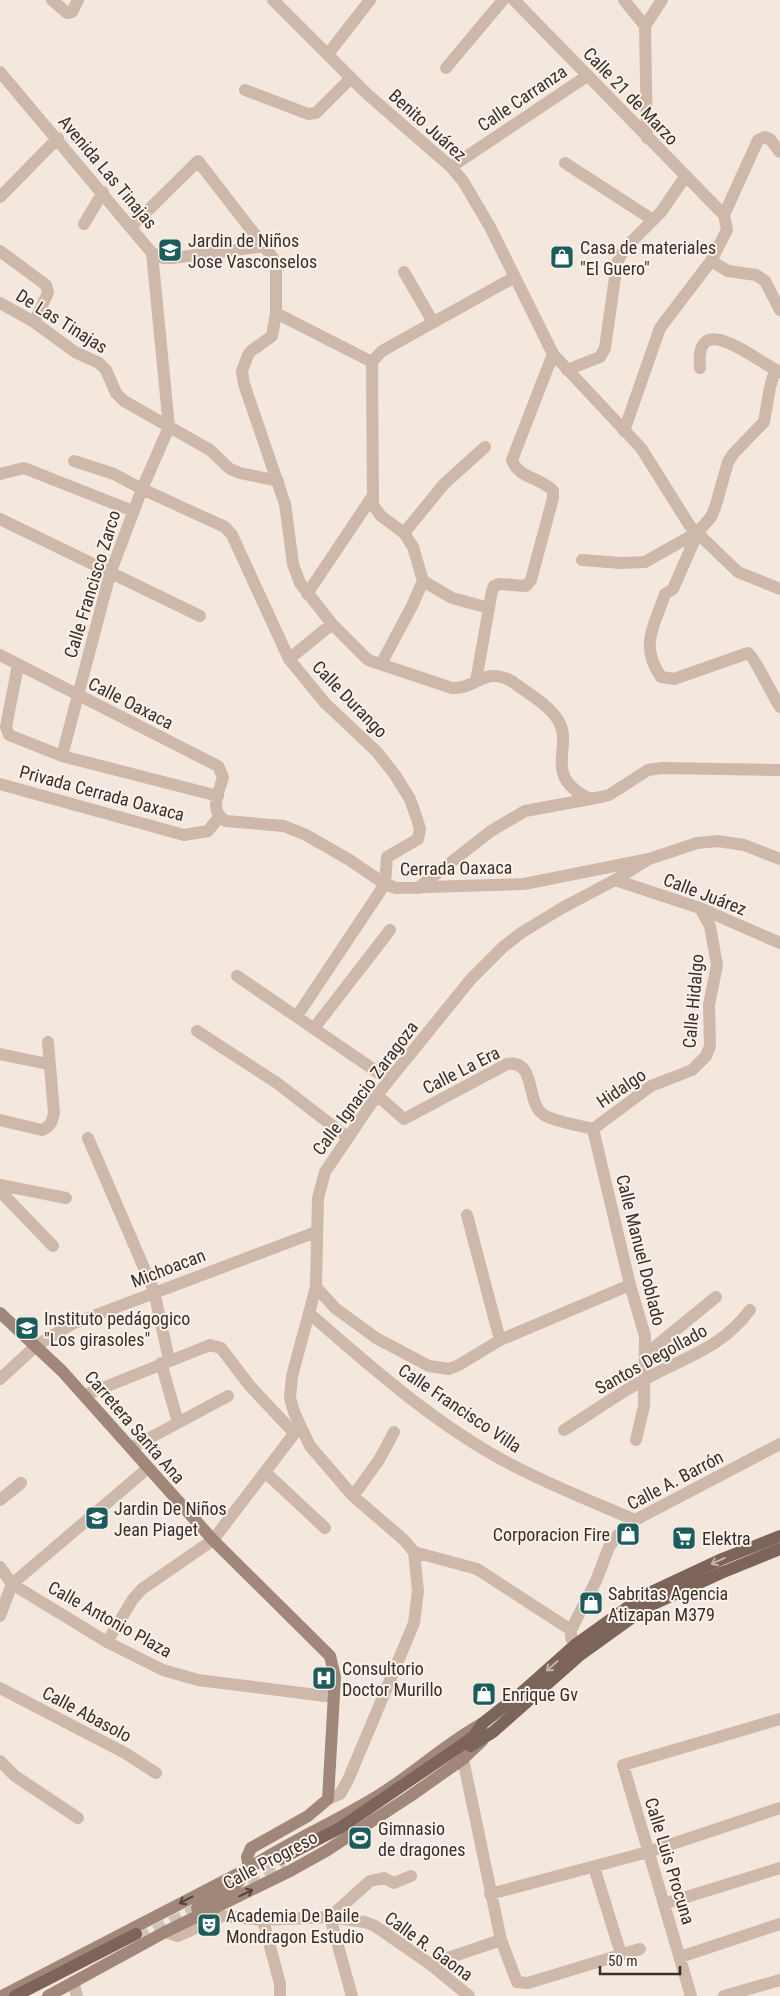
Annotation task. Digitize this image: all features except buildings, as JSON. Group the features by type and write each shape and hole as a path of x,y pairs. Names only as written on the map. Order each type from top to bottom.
{"main road":[{"name":"Carretera Santa Ana","path":"0,1313 37,1346 85,1395 212,1540 330,1656 334,1670 328,1799"},
{"path":"33,1996 138,1932 167,1911 249,1868 277,1850 314,1833 381,1794 451,1742 483,1723 521,1693 575,1645 645,1596 722,1559 780,1536"},
{"path":"483,1723 467,1741 385,1800 282,1861 322,1844 389,1804 493,1732 579,1656 647,1607 722,1572 780,1549"},
{"name":"Calle Progreso","path":"48,1996 166,1932 274,1879 368,1825 463,1759 493,1732"},
{"path":"187,1922 197,1908 239,1883 249,1868 248,1857 250,1848 308,1816 328,1799"},
{"path":"249,1868 256,1875 274,1879"},
{"path":"2,1996 138,1932 166,1932 167,1911"},
{"path":"15,1996 138,1932"}],"street":[{"path":"52,0 67,13 72,12 78,0"},
{"name":"Benito Juárez","path":"273,0 351,78 451,167 477,203 513,278 553,354 652,462 676,506 690,526 738,572 780,589"},
{"path":"328,54 370,0"},
{"path":"446,68 503,0"},
{"name":"Calle 21 de Marzo","path":"514,0 724,215"},
{"path":"624,0 645,26"},
{"path":"647,138 645,26 662,0"},
{"name":"Avenida Las Tinajas","path":"0,72 58,138 152,254 169,427"},
{"name":"Calle Carranza","path":"451,167 587,76"},
{"path":"245,90 308,114 316,113 351,78"},
{"path":"624,431 660,328 711,261 725,236 727,230 724,215 758,140 765,137 775,140 780,152"},
{"path":"0,197 58,138"},
{"path":"131,227 198,161 266,246 276,266 276,313 272,336 251,350 242,371 244,384 285,504 295,574 307,594 332,624 368,660 452,688 461,689 492,675 506,678 555,716 563,731 560,758 565,777 577,793 590,799"},
{"path":"565,163 653,220"},
{"path":"567,370 600,357 605,348 617,264 625,248 653,220 685,176"},
{"path":"84,224 103,192"},
{"path":"152,254 163,258 173,258 266,246"},
{"path":"0,251 43,282 48,289 34,322"},
{"path":"711,261 728,271 756,275 765,281 780,310"},
{"path":"404,272 433,322"},
{"path":"381,664 423,582 413,547 404,533 377,511 372,497 372,362 382,351 513,278"},
{"name":"De Las Tinajas","path":"0,303 34,322 76,352 99,363 106,370 116,392 124,401 210,450 235,471 278,481"},
{"path":"276,313 372,362"},
{"path":"700,368 698,352 700,346 705,340 711,339 726,342 778,371 770,387 764,422 733,454 726,467 715,508 711,517 698,532 674,589 665,594 648,644 657,672 661,678 674,679 748,652 753,655 758,669 780,707"},
{"path":"476,681 494,586 500,584 526,586 531,580 553,498 553,491 549,487 521,473 512,460 553,354"},
{"name":"Calle Francisco Zarco","path":"62,756 110,574 133,511 169,427"},
{"path":"404,533 444,484 484,446"},
{"name":"Calle Durango","path":"74,461 114,474 225,527 232,535 289,659 325,703 377,752 395,775 410,799 420,834 418,839 387,857 385,884"},
{"path":"0,474 24,468 133,511"},
{"path":"307,594 372,497"},
{"path":"0,519 200,616"},
{"path":"582,560 621,563 645,562 698,532"},
{"path":"423,582 452,598 489,608"},
{"path":"289,659 332,624"},
{"name":"Calle Oaxaca","path":"0,655 218,766 223,777 214,806 219,817"},
{"path":"18,665 7,732 9,735 62,756 218,796"},
{"path":"418,888 491,831 525,812 609,795 648,770 662,768 780,770"},
{"name":"Privada Cerrada Oaxaca","path":"0,784 184,835 208,831 219,817"},
{"name":"Cerrada Oaxaca","path":"219,817 226,821 284,826 348,859 385,884 396,888 524,884 649,859"},
{"path":"649,859 697,843 718,841 744,845 780,859"},
{"name":"Calle Ignacio Zaragoza","path":"414,1552 404,1540 353,1496 297,1430 290,1398 291,1383 316,1288 318,1198 325,1172 377,1094 471,979 503,947 521,932 649,859"},
{"name":"Calle Juárez","path":"615,880 700,908 780,944"},
{"path":"297,1016 385,884"},
{"name":"Calle Hidalgo","path":"697,1067 706,1056 710,1046 708,1014 717,965 710,926 700,908"},
{"path":"315,1027 390,930"},
{"path":"237,976 315,1027 389,1080"},
{"path":"197,1031 277,1083 347,1137"},
{"path":"0,1120 33,1129 48,1128 52,1122 54,1113 48,1064 48,1042"},
{"path":"0,1054 48,1064"},
{"name":"Calle La Era","path":"377,1094 404,1119 507,1064 514,1063 520,1064 526,1073 537,1108 544,1115 593,1129"},
{"name":"Hidalgo","path":"593,1129 650,1086 684,1074 697,1067"},
{"name":"Calle Manuel Doblado","path":"593,1129 630,1285 645,1336 644,1406 636,1440"},
{"path":"88,1138 154,1291 165,1361 178,1422"},
{"path":"0,1185 66,1198"},
{"path":"0,1191 53,1246"},
{"path":"467,1215 500,1340"},
{"name":"Michoacan","path":"0,1379 37,1346 72,1324 154,1291 316,1232"},
{"path":"316,1288 336,1308 360,1327 429,1366 449,1369 500,1340 630,1285"},
{"path":"645,1355 716,1297"},
{"name":"Santos Degollado","path":"564,1430 643,1380 693,1357 719,1342 739,1324 750,1310"},
{"name":"Calle Francisco Villa","path":"309,1313 377,1372 456,1430 508,1463 635,1520"},
{"path":"85,1395 165,1361 210,1345 221,1348 250,1386 297,1430 212,1540 142,1589 132,1599 107,1642"},
{"path":"131,1448 228,1396"},
{"path":"353,1496 379,1460 394,1432"},
{"name":"Calle A. Barrón","path":"571,1630 616,1536 635,1520 780,1444"},
{"path":"0,1616 12,1584 148,1468"},
{"path":"265,1472 325,1528"},
{"path":"0,1500 21,1483"},
{"path":"328,1799 340,1794 348,1780 414,1623 418,1591 414,1552 477,1568 571,1630 570,1638 575,1645"},
{"name":"Calle Antonio Plaza","path":"0,1568 12,1584 107,1642 163,1670 198,1680 333,1697"},
{"name":"Calle Abasolo","path":"0,1688 125,1753 156,1774"},
{"name":"Calle Luis Procuna","path":"691,1996 623,1765 780,1718"},
{"path":"463,1759 501,1940 517,1982 522,1984 640,1949"},
{"path":"0,1761 15,1776 78,1818"},
{"path":"490,1894 648,1852 780,1808"},
{"path":"594,1867 621,1954"},
{"path":"664,1904 780,1868"},
{"path":"352,1996 330,1917 370,1881 384,1878 394,1883 411,1876"},
{"name":"Calle R. Gaona","path":"166,1932 178,1936 222,1916 263,1920 330,1917 365,1922 375,1926 430,1964 469,1996"},
{"path":"263,1920 280,1984 280,1996"},
{"path":"680,1956 780,1924"},
{"path":"430,1964 501,1940"},
{"path":"724,1996 761,1992 780,1980"},
{"path":"73,1982 77,1996"}],"tunnel":[{"path":"232,1890 284,1863"},
{"path":"139,1939 205,1905"}],"place":[{"name":"Jardin de Niños Jose Vasconselos","path":"170,250"},
{"name":"Casa de materiales \"El Guero\"","path":"562,257"},
{"name":"Instituto pedágogico \"Los girasoles\"","path":"27,1328"},
{"name":"Jardin De Niños Jean Piaget","path":"97,1518"},
{"name":"Corporacion Fire","path":"628,1534"},
{"name":"Elektra","path":"684,1538"},
{"name":"Sabritas Agencia Atizapan M379","path":"591,1603"},
{"name":"Consultorio Doctor Murillo","path":"324,1678"},
{"name":"Enrique Gv","path":"484,1694"},
{"name":"Gimnasio de dragones","path":"360,1838"},
{"name":"Academia De Baile Mondragon Estudio","path":"209,1925"}]}
